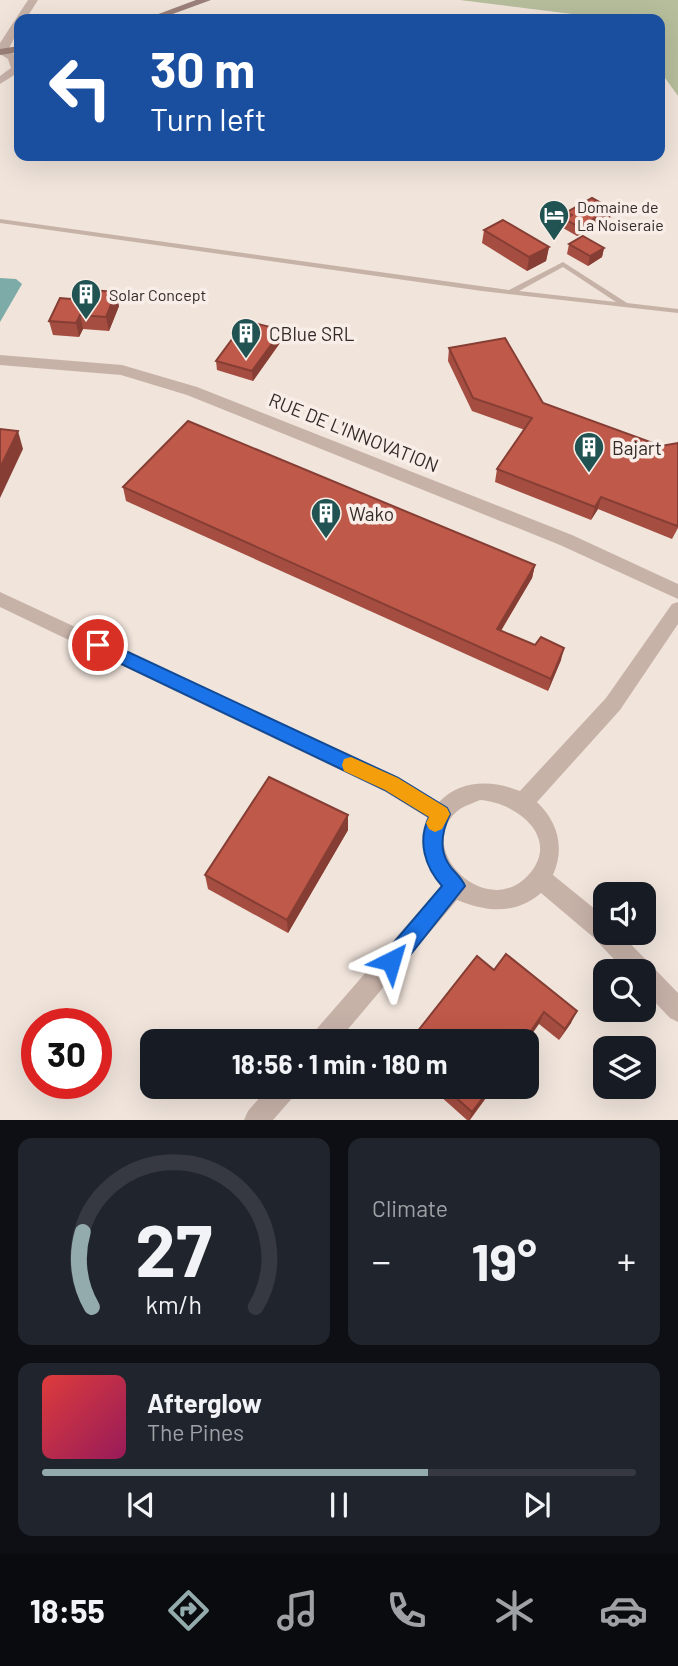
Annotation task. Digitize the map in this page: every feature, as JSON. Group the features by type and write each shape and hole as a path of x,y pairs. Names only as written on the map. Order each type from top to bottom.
{"main road":[{"path":"165,14 206,0"}],"street":[{"path":"21,14 33,0"},
{"path":"1,52 14,27"},
{"name":"RUE DE L'INNOVATION","path":"0,360 122,370 192,391 566,540 678,592"},
{"path":"0,598 391,784 440,814"},
{"path":"523,802 613,704 678,609"},
{"path":"480,791 502,793 523,802 540,820 549,843 549,855 540,878 524,893 505,900 474,896 455,886 440,870 433,850 433,829 440,814 458,797 480,791"},
{"path":"540,878 601,929 630,959"},
{"path":"334,1029 455,886"},
{"path":"656,987 678,1010"},
{"path":"257,1120 275,1099"}],"lane":[{"path":"0,222 511,292 678,311"},
{"path":"511,292 563,264 627,306"}],"green space":[{"path":"460,0 678,0 678,96 665,78 665,14 572,14"}],"water":[{"path":"0,278 16,279 22,284 0,322"}],"building":[{"path":"592,198 612,209 579,227 565,219 572,215 567,212"},
{"path":"503,220 549,247 529,257 484,230"},
{"path":"583,236 604,248 590,256 569,244"},
{"path":"76,289 116,292 106,317 80,315 76,323 49,321 60,298 71,299"},
{"name":"CBlue SRL","path":"250,322 282,330 252,371 216,361 238,331 243,332"},
{"name":"Bajart","path":"505,338 543,403 661,446 678,443 677,526 601,497 595,507 497,469 532,418 473,398 449,348"},
{"name":"Wako","path":"188,421 535,565 497,629 535,645 541,637 564,648 551,679 123,487"},
{"path":"0,429 18,431 0,468"},
{"path":"269,777 348,815 287,920 205,875"},
{"path":"506,954 577,1011 565,1029 544,1012 532,1029 419,1029 477,956 494,970"},
{"path":"457,1099 482,1099 472,1112"}],"slow traffic":[{"path":"351,765 391,784 440,814 435,823"}],"place":[{"name":"Domaine de La Noiseraie","path":"554,242"},
{"name":"Solar Concept","path":"86,321"},
{"name":"CBlue SRL","path":"246,360"},
{"name":"Bajart","path":"589,474"},
{"name":"Wako","path":"326,540"}],"route":[{"path":"98,645 391,784 440,814 433,829 433,850 440,870 455,886 391,961"}]}
